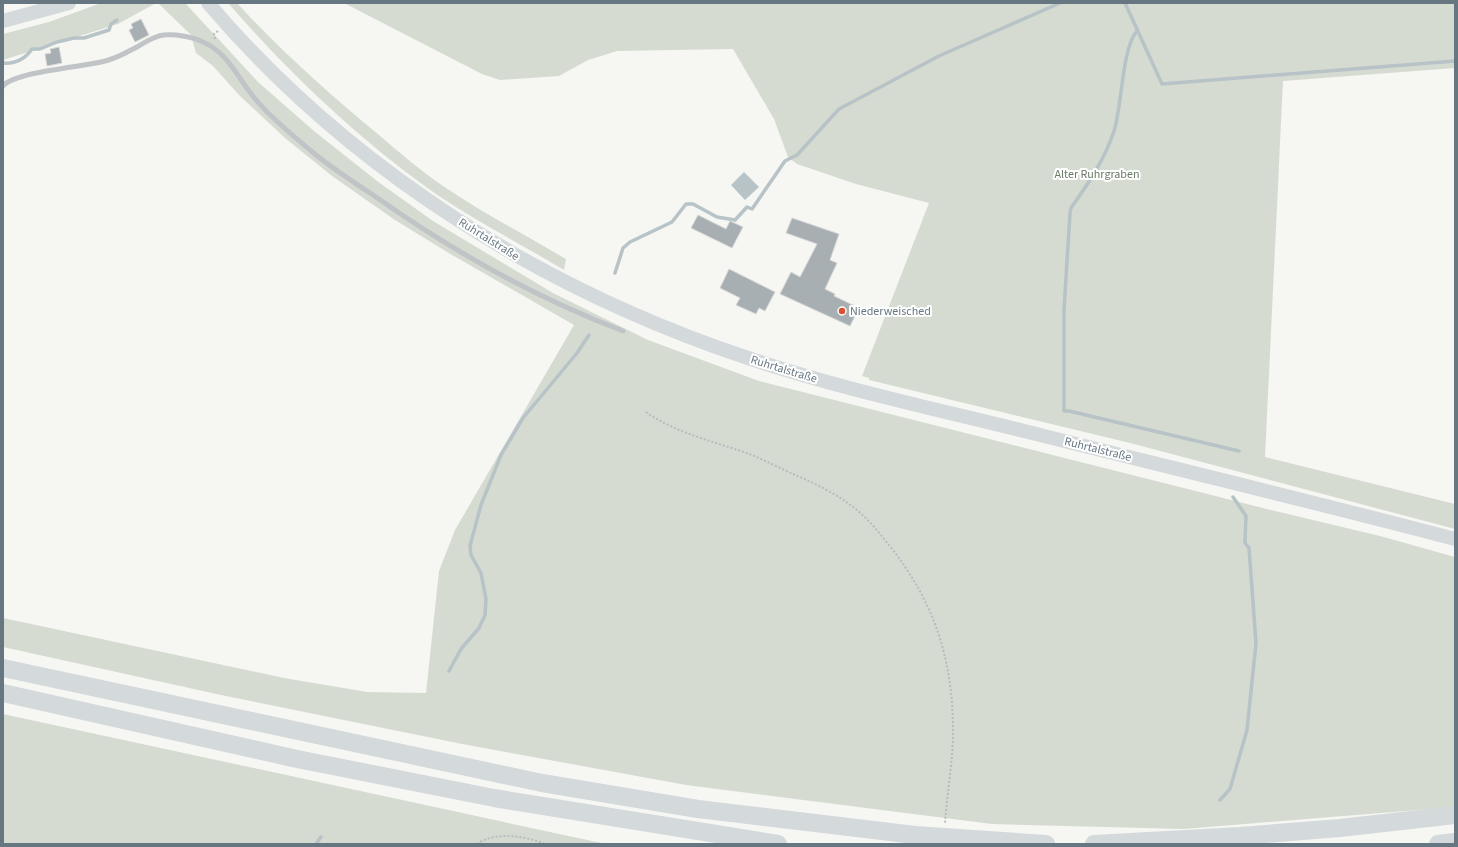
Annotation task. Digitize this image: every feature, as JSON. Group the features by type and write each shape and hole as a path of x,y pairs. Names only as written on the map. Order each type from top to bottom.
{"highway":[{"path":"3,668 542,783 698,809 915,835 1046,844"},
{"path":"3,693 297,759 494,798 778,844"},
{"path":"1094,844 1340,828 1455,815"},
{"path":"1438,844 1455,842"}],"main road":[{"path":"3,21 69,3"},
{"name":"Ruhrtalstraße","path":"208,3 226,24 286,86 326,123 371,160 414,190 524,260 579,290 639,316 749,358 869,393 1455,539"}],"lane":[{"path":"3,86 7,81 34,73 102,62 131,51 154,37 176,35 202,41 215,48 231,66 257,102 318,156 344,176 449,245 555,302 623,331"}],"path":[{"path":"215,48 214,34 226,24"},
{"path":"646,412 656,420 753,456 801,477 849,503 873,524 902,560 922,592 936,622 950,683 953,739 945,828"},
{"path":"477,844 503,835 538,841 545,844"}],"green space":[{"path":"101,3 156,3 118,24 3,60 3,34 49,22"},
{"path":"158,3 185,3 258,82 314,131 377,181 433,221 553,293 648,340 759,381 1380,536 1455,557 1455,807 1184,829 992,824 686,785 462,744 221,695 3,647 3,618 284,678 367,692 426,693 439,571 455,530 574,325 447,252 395,220 332,176 285,138 239,95 213,66 196,53 191,35"},
{"path":"228,3 237,3 306,72 419,168 443,186 473,205 566,259 564,270 454,206 382,153 354,130 301,81"},
{"name":"Alter Ruhrgraben","path":"344,3 1455,3 1455,68 1283,81 1265,457 1455,504 1455,529 1130,443 869,380 869,378 862,376 929,203 856,184 797,164 788,157 774,119 733,49 617,51 588,60 559,76 500,80 482,74"},
{"path":"3,714 592,841 607,844 3,844"}],"shaded area":[{"path":"744,172 759,187 745,200 731,185"}],"building":[{"path":"141,19 149,35 135,42 129,30 133,28 131,24"},
{"path":"59,47 62,63 47,66 45,54 51,53 50,49"},
{"path":"698,215 726,229 730,221 743,227 732,248 691,228"},
{"path":"792,218 839,234 830,260 837,263 825,289 835,294 834,296 859,308 850,326 780,294 791,272 800,277 817,244 786,233"},
{"path":"729,269 775,292 765,311 759,308 756,314 736,305 740,298 720,288"}],"waterway":[{"path":"615,273 623,248 630,242 672,222 686,204 693,204 717,217 735,220 747,207 752,209 785,161 797,155 839,109 939,56 1060,3"},
{"name":"Alter Ruhrgraben","path":"1125,3 1162,84 1455,61"},
{"path":"3,63 12,63 19,60 26,56 32,49 40,49 57,42 74,38 84,38 109,30 111,24 117,20"},
{"path":"1137,31 1132,39 1125,63 1117,120 1114,131 1096,171 1071,208 1070,213 1064,310 1064,411 1239,451"},
{"path":"449,671 461,649 479,628 485,615 486,599 481,573 471,555 470,546 481,505 501,455 523,418 577,353 589,335"},
{"path":"1220,800 1230,789 1247,730 1256,643 1249,548 1245,543 1246,516 1233,497"},
{"path":"316,844 321,837"}],"place":[{"name":"Niederweisched","path":"842,311"}]}
